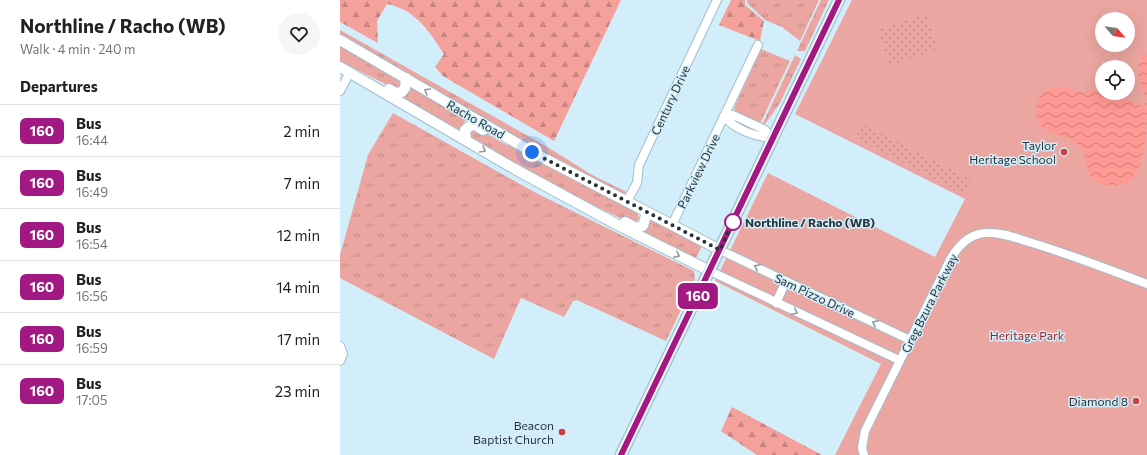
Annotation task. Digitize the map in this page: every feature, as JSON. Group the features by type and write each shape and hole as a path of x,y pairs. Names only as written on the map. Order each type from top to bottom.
{"main road":[{"path":"621,455 839,0"}],"street":[{"name":"Century Drive","path":"627,201 637,183 639,165 718,0"},
{"name":"Racho Road","path":"340,40 532,152 720,250"},
{"name":"Parkview Drive","path":"672,225 758,45"},
{"name":"Racho Road","path":"340,66 567,197 710,271"},
{"path":"340,66 368,76 399,94 406,88 406,78"},
{"path":"340,91 350,72"},
{"path":"724,116 733,115 764,130 773,138"},
{"path":"466,140 465,130 472,124 504,142 532,152"},
{"path":"567,197 603,211 636,228 643,226 647,212"},
{"name":"Greg Bzura Parkway","path":"864,455 862,448 865,430 899,360 961,244 979,234 986,232 1003,235 1067,254 1147,284"},
{"name":"Sam Pizzo Drive","path":"720,250 910,340"},
{"name":"Sam Pizzo Drive","path":"710,271 899,360"},
{"path":"776,303 786,281"},
{"path":"340,346 343,354 340,361"}],"green space":[{"path":"340,0 621,0 554,141 443,76 435,67 444,54 433,37 414,16 397,7 387,4 377,21 378,43 340,22"},
{"path":"731,0 745,0 745,5 764,21 760,41 719,25"},
{"path":"747,0 819,0 800,41 782,27 765,20 747,3"},
{"path":"821,0 829,0 805,51 797,51"},
{"name":"Heritage Park","path":"852,0 1147,0 1147,455 835,455 881,364 715,281 768,173 935,257 965,199 795,114"},
{"path":"920,16 927,16 938,49 889,65 878,30"},
{"path":"340,30 544,145 594,176 627,192 624,194 619,194 510,134 340,35"},
{"path":"340,44 399,79 399,87 391,87 340,61"},
{"path":"761,49 790,61 760,124 737,113 734,108"},
{"path":"795,55 801,59 780,103 766,123 762,125"},
{"path":"411,86 467,118 459,131 403,98"},
{"path":"393,113 536,193 694,271 695,279 693,285 666,341 577,300 573,301 564,317 521,298 494,359 340,278 340,255 368,155"},
{"path":"864,124 971,180 964,195 856,138"},
{"path":"479,129 503,143 534,157 633,210 638,214 639,219 635,222 629,222 569,194 474,141 470,136 470,131"},
{"path":"651,219 702,246 696,258 643,233"},
{"path":"732,407 822,455 757,455 721,431"}],"water":[{"path":"1147,54 1147,98 1140,83 1139,66 1142,56"},
{"path":"1065,87 1083,93 1095,90 1095,100 1129,100 1143,106 1147,103 1147,128 1143,155 1134,177 1126,183 1116,185 1100,184 1090,176 1083,152 1076,143 1041,127 1037,121 1036,106 1042,94 1049,89"}],"bus line":[{"name":"160","path":"621,455 839,0"}],"place":[{"name":"Taylor Heritage School","path":"1064,152"},
{"name":"Northline / Racho (WB)","path":"733,222"},
{"name":"Diamond 8","path":"1136,401"},
{"name":"Beacon Baptist Church","path":"562,432"}],"route":[{"path":"532,152 720,250 733,222"}]}
